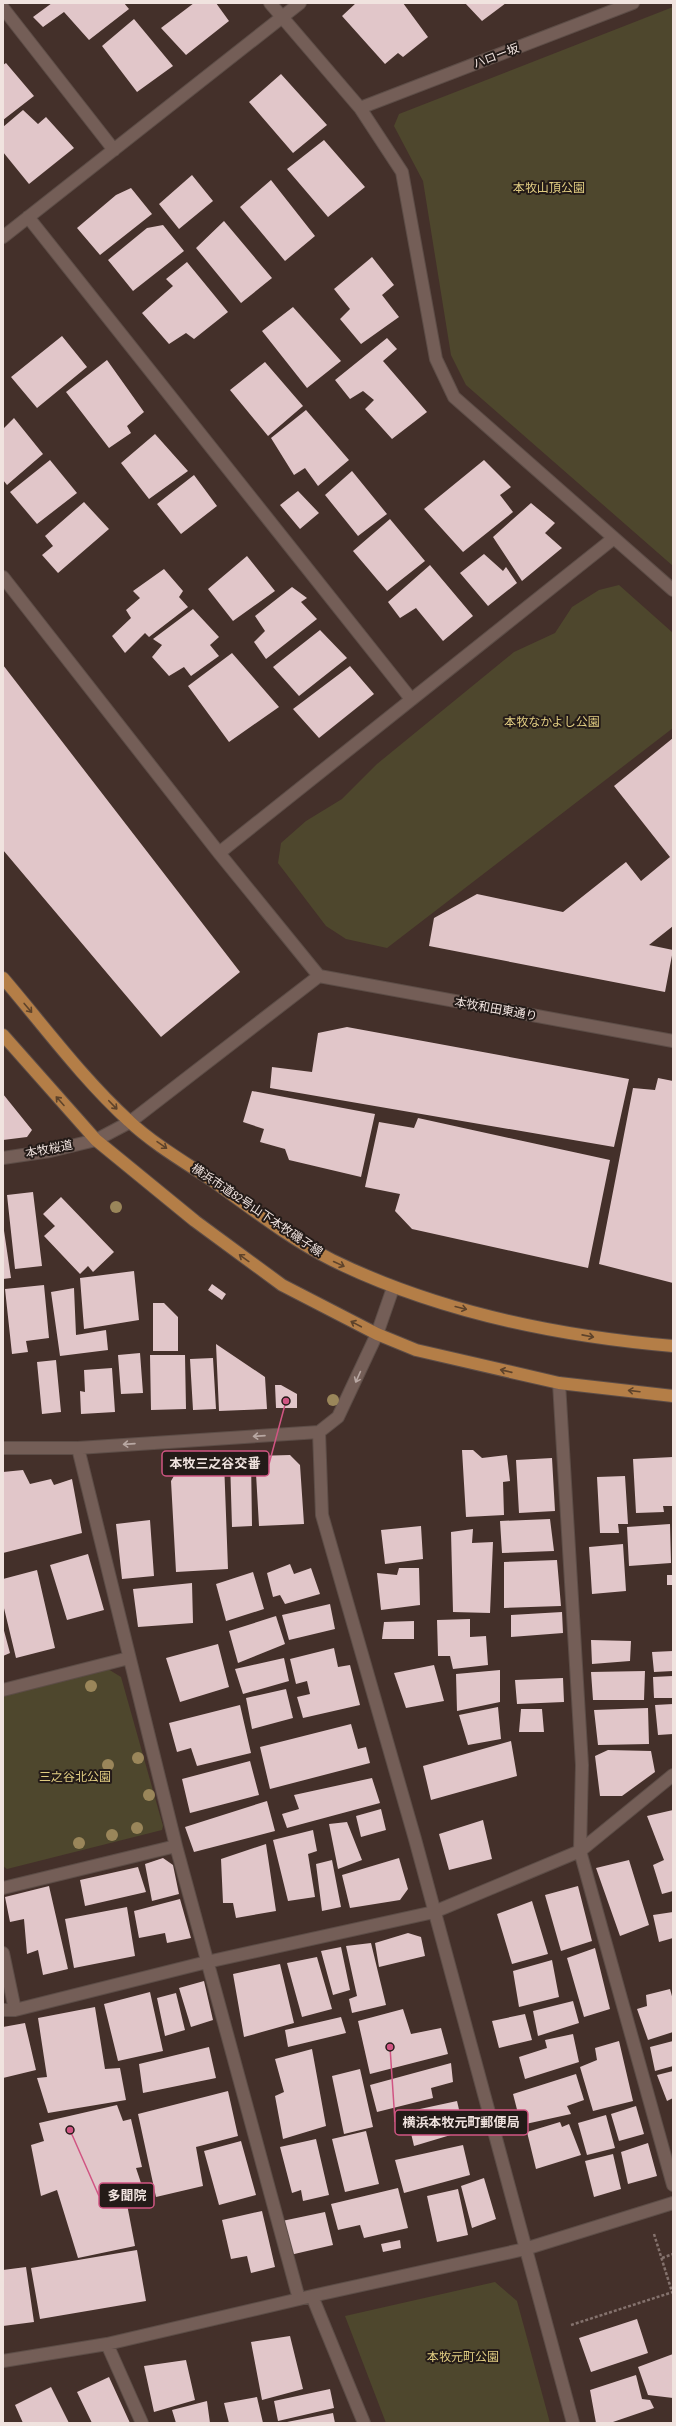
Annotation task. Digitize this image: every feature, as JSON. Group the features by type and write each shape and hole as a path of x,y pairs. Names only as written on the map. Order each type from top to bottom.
{"main road":[{"name":"横浜市道82号山下本牧磯子線","path":"3,978 84,1074 130,1122 261,1216 330,1259 393,1288 431,1301 522,1324 613,1341 673,1346"},
{"path":"3,1035 96,1140 194,1221 282,1285 377,1334 416,1350 560,1383 673,1396"}],"street":[{"path":"270,3 360,108 402,172 436,359 454,397 673,590"},
{"path":"3,237 300,3"},
{"name":"ハロー坂","path":"360,108 633,3"},
{"path":"3,8 114,150"},
{"path":"28,217 410,699"},
{"path":"219,853 410,699 614,538"},
{"path":"3,577 219,853 319,976"},
{"name":"本牧和田東通り","path":"319,976 673,1041"},
{"name":"本牧桜道","path":"3,1158 96,1140 130,1122 319,976"},
{"path":"3,1448 78,1448 319,1432 338,1417 377,1334 393,1288"},
{"path":"560,1383 582,1765 580,1851 673,2185"},
{"path":"319,1432 322,1514 415,1839 547,2332 573,2423"},
{"path":"78,1448 176,1846 299,2298"},
{"path":"3,1690 129,1658"},
{"path":"3,1954 9,2010 207,1962 434,1912 580,1851 673,1775"},
{"path":"3,1888 176,1846"},
{"path":"3,2360 107,2344 299,2298 525,2249 673,2203"},
{"path":"312,2296 364,2423"},
{"path":"107,2344 142,2423"}],"path":[{"path":"547,2332 673,2292 646,2211"},
{"path":"662,2258 673,2254"}],"green space":[{"name":"本牧山頂公園","path":"673,7 673,566 466,385 451,355 423,181 394,126 399,114"},
{"name":"本牧なかよし公園","path":"619,585 673,633 673,728 387,948 346,939 326,926 278,863 281,843 306,821 342,799 377,764 514,652 555,633 572,607 599,590"},
{"name":"三之谷北公園","path":"108,1669 121,1677 163,1826 162,1830 7,1869 3,1866 3,1695"},
{"name":"本牧元町公園","path":"495,2282 517,2301 550,2423 386,2423 345,2316"}],"building":[{"path":"52,3 124,3 129,9 89,40 64,12 43,27 33,17"},
{"path":"194,3 216,3 229,21 186,55 161,28"},
{"path":"356,3 403,3 428,37 403,57 398,53 385,64 342,16"},
{"path":"465,3 506,3 482,21"},
{"path":"134,19 173,66 137,92 102,46"},
{"path":"6,63 34,96 3,120 3,65"},
{"path":"281,74 327,125 293,153 249,102"},
{"path":"23,110 38,124 46,117 74,148 29,184 3,152 3,127"},
{"path":"324,140 365,187 328,217 287,169"},
{"path":"192,175 213,201 179,229 159,204"},
{"path":"271,180 315,236 285,261 240,207"},
{"path":"131,188 152,214 100,255 77,228 116,195"},
{"path":"224,221 272,278 241,303 196,248"},
{"path":"163,225 184,251 133,291 108,260 147,228"},
{"path":"372,257 394,285 382,295 399,317 361,344 340,319 350,309 334,289"},
{"path":"187,262 228,312 194,339 186,333 169,344 142,313 173,286 166,279"},
{"path":"293,307 341,361 307,388 262,331"},
{"path":"62,336 87,367 37,408 11,377"},
{"path":"387,338 397,349 383,361 427,412 392,439 365,409 374,400 363,391 350,399 335,380"},
{"path":"107,360 144,412 127,426 131,433 109,448 66,392"},
{"path":"265,362 303,406 268,436 230,390"},
{"path":"306,410 349,460 318,486 305,468 294,475 271,438"},
{"path":"14,418 43,454 7,485 3,480 3,429"},
{"path":"155,434 188,471 149,499 121,463"},
{"path":"50,460 77,493 37,524 10,492"},
{"path":"484,460 511,487 500,495 513,512 463,552 424,509"},
{"path":"352,471 387,514 358,536 325,495"},
{"path":"194,475 217,506 181,534 157,504"},
{"path":"298,491 319,513 300,529 280,505"},
{"path":"84,502 109,529 58,573 42,555 53,546 45,536"},
{"path":"531,503 555,523 545,533 562,548 522,581 493,537"},
{"path":"390,519 425,561 387,591 353,551"},
{"path":"484,554 503,571 506,567 517,583 488,606 460,573"},
{"path":"247,556 275,591 233,621 208,589"},
{"path":"430,565 473,616 443,641 416,608 400,618 388,602"},
{"path":"164,569 183,591 179,597 188,607 149,637 145,633 125,653 112,636 131,618 126,610 140,598 133,591"},
{"path":"292,587 307,598 301,602 317,619 266,659 254,642 265,631 255,616"},
{"path":"193,609 219,637 210,645 219,656 191,676 184,667 169,676 152,657 162,645 153,639"},
{"path":"320,630 347,658 299,696 273,667"},
{"path":"232,653 279,707 229,742 188,686"},
{"path":"3,665 240,972 161,1037 3,850"},
{"path":"350,666 374,694 319,738 293,709"},
{"path":"673,738 673,926 649,945 673,950 665,992 429,946 434,918 477,894 563,912 626,862 641,881 670,857 614,786"},
{"path":"347,1027 629,1079 614,1147 270,1088 272,1067 312,1072 318,1033"},
{"path":"658,1078 673,1081 673,1283 599,1264 633,1088 655,1090"},
{"path":"252,1091 375,1114 361,1177 289,1160 285,1149 260,1142 264,1129 243,1122"},
{"path":"3,1094 32,1130 27,1137 3,1140"},
{"path":"418,1118 610,1160 588,1268 412,1229 395,1211 400,1194 365,1187 379,1122 414,1128"},
{"path":"33,1192 42,1266 15,1269 7,1195"},
{"path":"61,1197 114,1252 93,1272 88,1266 80,1274 44,1236 55,1226 43,1214"},
{"path":"3,1224 11,1278 3,1279"},
{"path":"134,1271 139,1320 84,1329 80,1278"},
{"path":"212,1284 226,1294 222,1300 208,1290"},
{"path":"44,1285 49,1338 26,1341 28,1352 12,1354 5,1289"},
{"path":"74,1288 76,1335 106,1330 108,1350 60,1356 51,1292"},
{"path":"153,1303 164,1303 178,1317 178,1351 153,1351"},
{"path":"216,1344 265,1377 267,1409 219,1411"},
{"path":"140,1353 143,1393 121,1394 118,1355"},
{"path":"150,1355 185,1355 186,1409 151,1410"},
{"path":"213,1358 216,1409 193,1410 190,1359"},
{"path":"56,1360 61,1412 42,1414 37,1362"},
{"path":"112,1368 115,1412 81,1414 80,1391 85,1392 84,1370"},
{"path":"275,1385 281,1385 297,1394 297,1408 276,1408"},
{"path":"462,1450 473,1450 482,1458 507,1455 510,1481 503,1482 504,1515 466,1517"},
{"path":"290,1455 300,1465 304,1524 259,1526 255,1456"},
{"path":"673,1457 673,1506 663,1506 664,1512 636,1513 633,1459"},
{"path":"251,1458 252,1526 232,1527 230,1460"},
{"path":"552,1458 555,1511 519,1513 516,1460"},
{"path":"198,1460 224,1461 228,1569 176,1572 171,1481 178,1469 196,1467"},
{"path":"23,1470 30,1484 51,1479 54,1485 72,1479 82,1533 3,1553 3,1472"},
{"path":"625,1476 628,1524 618,1524 619,1533 600,1533 597,1477"},
{"path":"550,1519 554,1551 502,1553 500,1521"},
{"path":"150,1520 154,1576 122,1579 116,1524"},
{"path":"670,1524 671,1563 629,1566 627,1527"},
{"path":"421,1526 423,1559 385,1564 381,1530"},
{"path":"473,1529 472,1543 493,1542 490,1613 453,1612 451,1532"},
{"path":"623,1544 626,1591 592,1594 589,1547"},
{"path":"88,1554 104,1610 67,1620 50,1565"},
{"path":"557,1560 561,1606 504,1608 504,1562"},
{"path":"290,1564 294,1574 311,1568 320,1594 285,1604 280,1595 273,1597 267,1573"},
{"path":"399,1568 419,1568 420,1605 381,1610 377,1573 397,1575"},
{"path":"37,1570 55,1648 16,1658 3,1604 3,1579"},
{"path":"253,1572 264,1609 226,1621 216,1584"},
{"path":"667,1575 673,1575 673,1585 667,1585"},
{"path":"192,1583 193,1623 138,1627 133,1589"},
{"path":"330,1604 335,1629 289,1640 282,1615"},
{"path":"562,1612 563,1633 511,1637 511,1615"},
{"path":"276,1616 285,1644 238,1663 229,1631"},
{"path":"470,1619 470,1637 486,1636 488,1665 453,1669 450,1656 438,1656 437,1620"},
{"path":"414,1621 414,1639 382,1639 384,1622"},
{"path":"3,1627 10,1653 3,1656"},
{"path":"591,1640 631,1641 630,1661 592,1664"},
{"path":"218,1644 229,1687 180,1702 166,1658"},
{"path":"334,1648 338,1667 350,1665 360,1705 303,1718 297,1697 310,1694 307,1681 296,1684 290,1659"},
{"path":"673,1651 673,1671 654,1672 652,1652"},
{"path":"284,1658 289,1681 243,1694 235,1669"},
{"path":"434,1665 444,1701 406,1708 394,1673"},
{"path":"500,1670 500,1702 457,1711 456,1674"},
{"path":"645,1671 644,1700 593,1700 591,1672"},
{"path":"673,1676 673,1698 654,1698 653,1677"},
{"path":"563,1678 564,1702 517,1704 515,1680"},
{"path":"286,1689 293,1718 252,1729 246,1698"},
{"path":"673,1704 673,1734 658,1735 655,1705"},
{"path":"240,1705 251,1753 197,1766 191,1748 177,1752 169,1723"},
{"path":"498,1707 501,1739 468,1745 459,1715"},
{"path":"648,1708 649,1744 598,1745 594,1710"},
{"path":"521,1709 542,1709 544,1732 519,1732"},
{"path":"351,1724 358,1749 366,1747 370,1763 270,1789 260,1747"},
{"path":"511,1741 517,1776 431,1800 423,1766"},
{"path":"608,1750 651,1751 655,1772 622,1796 600,1796 595,1756"},
{"path":"250,1761 259,1795 190,1813 182,1779"},
{"path":"372,1778 380,1803 287,1828 282,1814 299,1809 294,1795"},
{"path":"267,1801 275,1831 194,1852 185,1827"},
{"path":"381,1809 386,1830 361,1837 356,1816"},
{"path":"673,1810 673,1891 662,1894 653,1865 664,1860 647,1816"},
{"path":"483,1820 492,1859 449,1870 439,1834"},
{"path":"347,1822 362,1860 338,1869 329,1824"},
{"path":"313,1830 317,1851 308,1854 315,1897 288,1901 273,1840"},
{"path":"266,1844 276,1911 236,1918 233,1903 223,1903 221,1859"},
{"path":"163,1858 173,1865 179,1894 152,1901 145,1864"},
{"path":"399,1858 408,1889 400,1900 350,1908 342,1875"},
{"path":"332,1860 341,1907 322,1911 316,1864"},
{"path":"629,1860 649,1925 620,1936 596,1868"},
{"path":"138,1867 146,1892 85,1906 80,1880"},
{"path":"49,1886 68,1969 43,1975 38,1950 27,1954 24,1919 10,1922 5,1897"},
{"path":"578,1886 592,1941 561,1951 545,1895"},
{"path":"180,1899 191,1938 167,1943 165,1933 139,1938 134,1911"},
{"path":"532,1901 548,1954 512,1964 497,1914"},
{"path":"127,1907 135,1956 74,1968 65,1919"},
{"path":"673,1912 673,1938 659,1942 653,1915"},
{"path":"408,1933 421,1937 425,1956 379,1967 375,1943"},
{"path":"371,1943 386,2005 352,2013 349,1999 357,1996 346,1946"},
{"path":"341,1947 350,1990 333,1995 321,1951"},
{"path":"595,1948 610,2009 584,2017 567,1958"},
{"path":"317,1957 332,2009 302,2017 287,1963"},
{"path":"552,1960 559,1997 519,2007 513,1971"},
{"path":"280,1964 294,2023 244,2037 233,1974"},
{"path":"204,1981 213,2020 191,2027 179,1988"},
{"path":"670,1989 673,2000 673,2032 648,2040 637,2009 647,2006 646,1995"},
{"path":"150,1992 163,2051 118,2061 104,2004"},
{"path":"176,1993 185,2030 165,2036 157,1998"},
{"path":"573,2001 579,2023 538,2036 533,2011"},
{"path":"95,2007 105,2069 120,2068 126,2100 48,2113 37,2078 47,2077 38,2018"},
{"path":"403,2009 411,2034 441,2028 448,2054 370,2074 358,2021"},
{"path":"525,2014 532,2040 499,2048 492,2021"},
{"path":"341,2017 346,2033 288,2047 285,2030"},
{"path":"25,2023 36,2070 3,2078 3,2027"},
{"path":"573,2034 579,2062 525,2079 519,2057 547,2048 545,2040"},
{"path":"619,2041 633,2101 593,2111 580,2067 597,2060 595,2048"},
{"path":"673,2041 673,2066 655,2071 650,2047"},
{"path":"209,2047 216,2078 143,2093 139,2064"},
{"path":"312,2049 326,2126 283,2139 275,2096 284,2092 275,2059"},
{"path":"451,2063 453,2082 431,2088 433,2098 377,2112 370,2085"},
{"path":"360,2069 373,2127 344,2134 332,2076"},
{"path":"673,2071 673,2098 667,2101 657,2075"},
{"path":"576,2074 584,2100 567,2106 571,2114 521,2125 513,2094"},
{"path":"228,2091 238,2136 196,2147 203,2186 156,2197 138,2114"},
{"path":"457,2101 464,2131 414,2146 406,2112"},
{"path":"117,2105 123,2121 131,2119 142,2167 136,2168 143,2189 126,2199 135,2246 78,2258 57,2190 41,2196 31,2145 44,2141 39,2123"},
{"path":"636,2106 644,2134 619,2141 611,2114"},
{"path":"606,2115 615,2148 587,2155 578,2123"},
{"path":"560,2122 562,2127 569,2124 581,2155 536,2169 527,2132"},
{"path":"366,2131 379,2184 345,2192 332,2139"},
{"path":"316,2139 329,2195 303,2201 301,2190 292,2193 280,2147"},
{"path":"241,2141 256,2195 219,2205 204,2151"},
{"path":"648,2143 657,2176 628,2184 621,2152"},
{"path":"463,2145 470,2175 404,2193 395,2160"},
{"path":"613,2154 621,2189 594,2197 585,2161"},
{"path":"484,2178 496,2219 472,2228 461,2186"},
{"path":"398,2188 408,2228 364,2238 360,2225 338,2230 331,2204"},
{"path":"458,2189 468,2235 437,2242 427,2196"},
{"path":"262,2211 275,2267 251,2273 247,2256 231,2259 222,2220"},
{"path":"325,2212 333,2245 290,2255 282,2221"},
{"path":"400,2240 401,2248 383,2252 381,2244"},
{"path":"137,2250 146,2301 40,2319 31,2268"},
{"path":"26,2267 34,2322 3,2326 3,2270"},
{"path":"637,2319 648,2353 591,2372 579,2338"},
{"path":"290,2336 303,2389 262,2400 251,2342"},
{"path":"673,2354 673,2398 648,2395 638,2367"},
{"path":"186,2360 195,2400 154,2412 144,2366"},
{"path":"636,2375 642,2399 650,2400 654,2408 610,2423 596,2423 590,2390"},
{"path":"109,2377 130,2423 92,2423 77,2392"},
{"path":"51,2387 69,2423 23,2423 15,2405"},
{"path":"330,2389 334,2408 278,2421 274,2401"},
{"path":"257,2397 263,2423 229,2423 224,2403"},
{"path":"207,2401 210,2423 176,2423 172,2410"},
{"path":"333,2413 335,2423 287,2423 287,2422"}],"place":[{"name":"本牧三之谷交番","path":"286,1401"},
{"name":"横浜本牧元町郵便局","path":"390,2047"},
{"name":"多聞院","path":"70,2130"}]}
